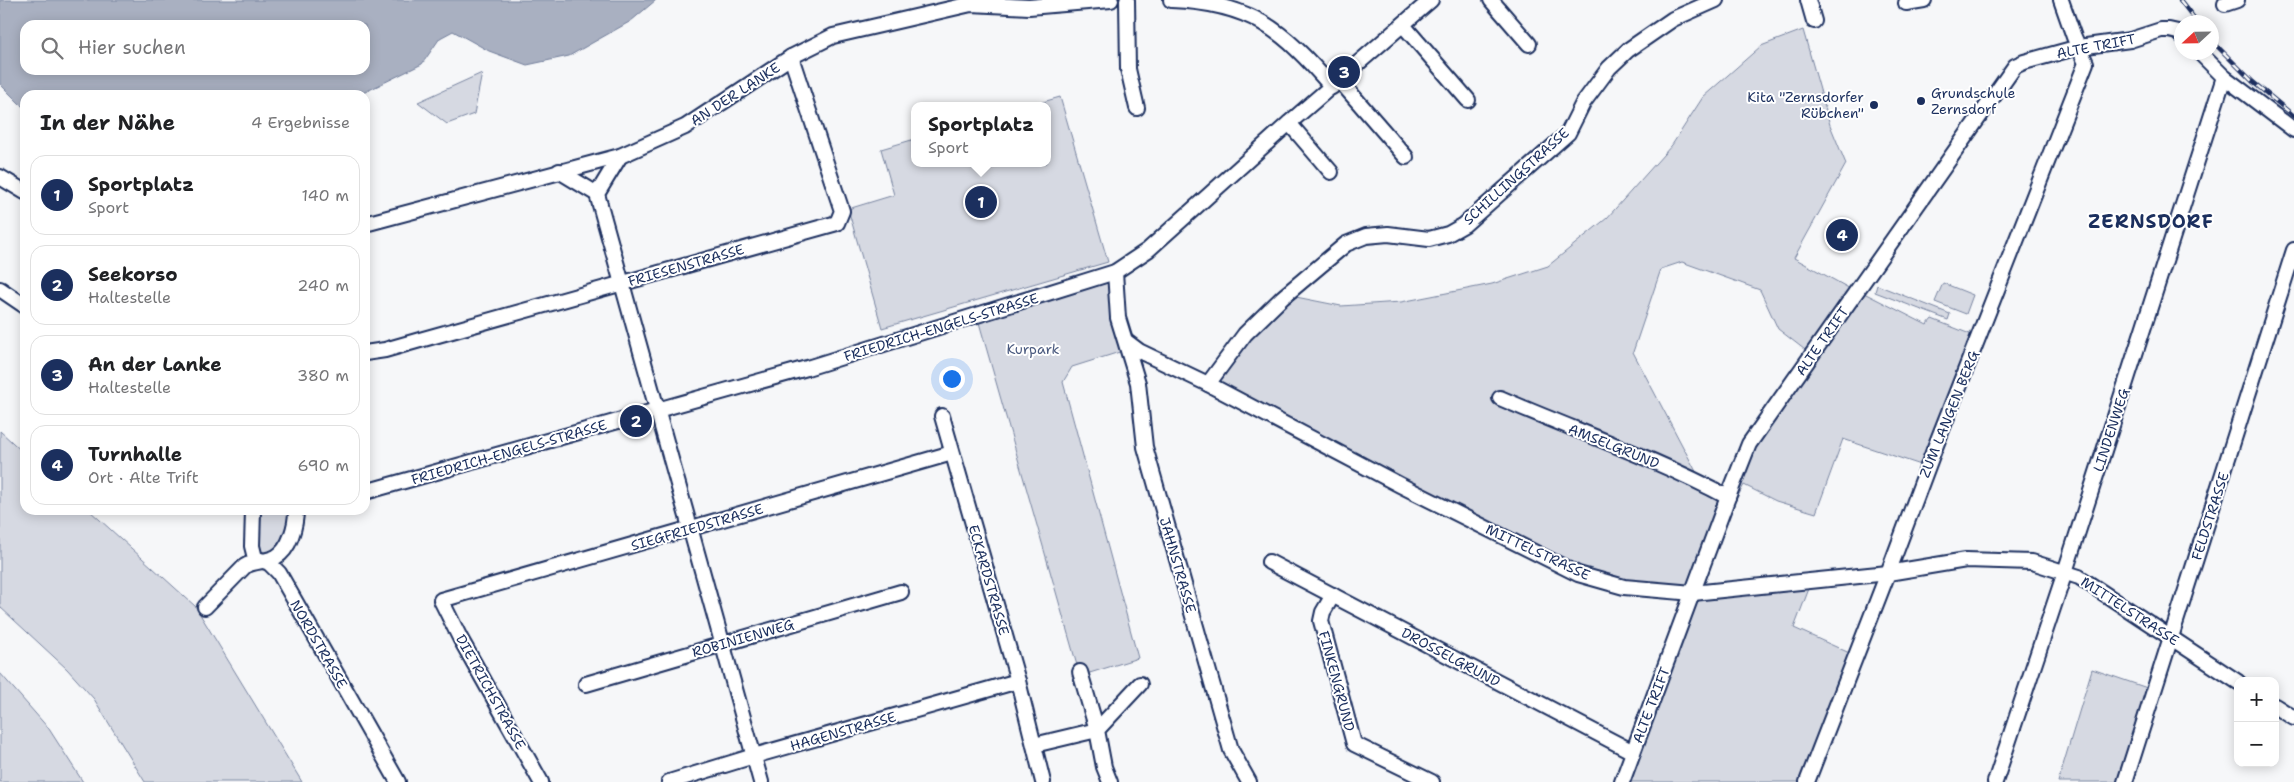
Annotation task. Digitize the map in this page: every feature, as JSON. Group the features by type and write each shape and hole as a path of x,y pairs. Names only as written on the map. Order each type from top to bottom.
{"street":[{"name":"AN DER LANKE","path":"370,223 620,156 685,127 791,56 833,36 971,4 1029,7 1110,0"},
{"path":"1127,0 1128,69 1137,108"},
{"path":"1171,0 1220,6 1263,22 1294,44 1406,156"},
{"name":"FRIEDRICH-ENGELS-STRASSE","path":"370,491 930,331 1115,272 1148,250 1431,0"},
{"path":"1491,0 1529,44"},
{"name":"SCHILLINGSTRASSE","path":"1208,384 1245,334 1283,297 1346,244 1366,236 1388,234 1430,239 1448,234 1464,225 1568,133 1583,103 1609,68 1628,50 1673,19 1716,0"},
{"path":"1808,0 1814,21"},
{"path":"1906,3 1924,0"},
{"name":"ZUM LANGEN BERG","path":"1808,782 1934,450 2086,63 2061,0"},
{"path":"1403,25 1468,100"},
{"name":"ALTE TRIFT","path":"1622,782 1749,444 2015,66 2079,47 2130,40 2161,30 2174,31"},
{"name":"FRIESENSTRASSE","path":"370,352 385,350 837,223 842,210 791,56"},
{"path":"2207,60 2224,77 2294,130"},
{"name":"LINDENWEG","path":"1994,782 2065,572 2224,77"},
{"path":"1290,123 1331,172"},
{"path":"597,194 620,156"},
{"path":"559,171 597,194 620,284 761,782"},
{"path":"0,177 20,189"},
{"name":"FELDSTRASSE","path":"2125,782 2294,250"},
{"path":"1115,272 1118,318 1127,342"},
{"path":"0,289 20,303"},
{"name":"MITTELSTRASSE","path":"1127,342 1139,351 1208,384 1400,485 1578,574 1624,587 1693,594 1888,573 1966,560 2032,562 2065,572 2100,589 2234,679"},
{"name":"JAHNSTRASSE","path":"1127,342 1138,383 1145,447 1231,750 1249,782"},
{"name":"AMSELGRUND","path":"1500,398 1685,474 1728,497"},
{"name":"ECKARDSTRASSE","path":"942,416 1018,681 1043,782"},
{"name":"SIEGFRIEDSTRASSE","path":"442,600 952,453"},
{"name":"NORDSTRASSE","path":"253,515 252,546 255,558 269,563 279,573 398,782"},
{"path":"205,608 245,566 252,562 262,562 277,556 289,542 296,515"},
{"name":"DROSSELGRUND","path":"1269,562 1633,752"},
{"name":"ROBINIENWEG","path":"586,684 901,592"},
{"name":"FINKENGRUND","path":"1333,595 1321,621 1354,744 1432,782"},
{"name":"DIETRICHSTRASSE","path":"442,600 460,638 541,782"},
{"path":"1080,672 1097,730 1104,768 1110,782"},
{"name":"HAGENSTRASSE","path":"669,782 1018,681"},
{"path":"1034,745 1097,730 1140,684"},
{"path":"2279,709 2294,718"}],"green space":[{"path":"1803,30 1830,125 1846,164 1794,258 1856,292 1864,293 1927,325 1932,319 1975,336 1927,467 1843,439 1816,513 1776,501 1744,485 1690,584 1679,587 1651,587 1581,570 1214,383 1248,336 1291,296 1341,306 1401,302 1492,284 1548,266 1607,218 1672,145 1703,97 1761,46","holes":["1682,262 1760,290 1778,329 1809,353 1726,493 1702,483 1633,352 1661,269"]},
{"path":"482,73 474,114 447,124 418,102"},
{"path":"1060,97 1108,262 882,328 848,209 894,195 881,149 911,140 911,167 1051,167 1051,102 1043,102"},
{"name":"Kurpark","path":"1111,282 1126,350 1072,367 1063,382 1138,658 1080,676 978,319"},
{"path":"1943,283 1973,295 1966,314 1935,302"},
{"path":"1877,285 1950,314 1948,320 1875,292"},
{"path":"0,431 20,449 20,515 95,515 195,606 302,782 145,782 94,699 67,669 0,607"},
{"path":"258,515 287,515 290,519 284,539 268,556 259,556"},
{"path":"1810,586 1794,628 1854,655 1807,782 1623,782 1698,597"},
{"path":"2092,669 2153,690 2122,782 2058,782"},
{"path":"0,673 49,729 83,782 0,782"}],"water":[{"path":"0,0 656,0 631,21 569,56 527,65 489,51 453,31 440,38 422,64 369,90 20,90 20,104 0,84"}],"railway":[{"path":"2180,0 2192,15"},
{"path":"2219,48 2253,82 2294,116"}],"place":[{"name":"An der Lanke","path":"1344,72"},
{"name":"Grundschule Zernsdorf","path":"1921,101"},
{"name":"Kita \"Zernsdorfer Rübchen\"","path":"1874,105"},
{"name":"Sportplatz","path":"981,202"},
{"name":"Turnhalle","path":"1842,235"},
{"name":"Seekorso","path":"636,421"}],"district":[{"name":"ZERNSDORF","path":"2151,221"}]}
